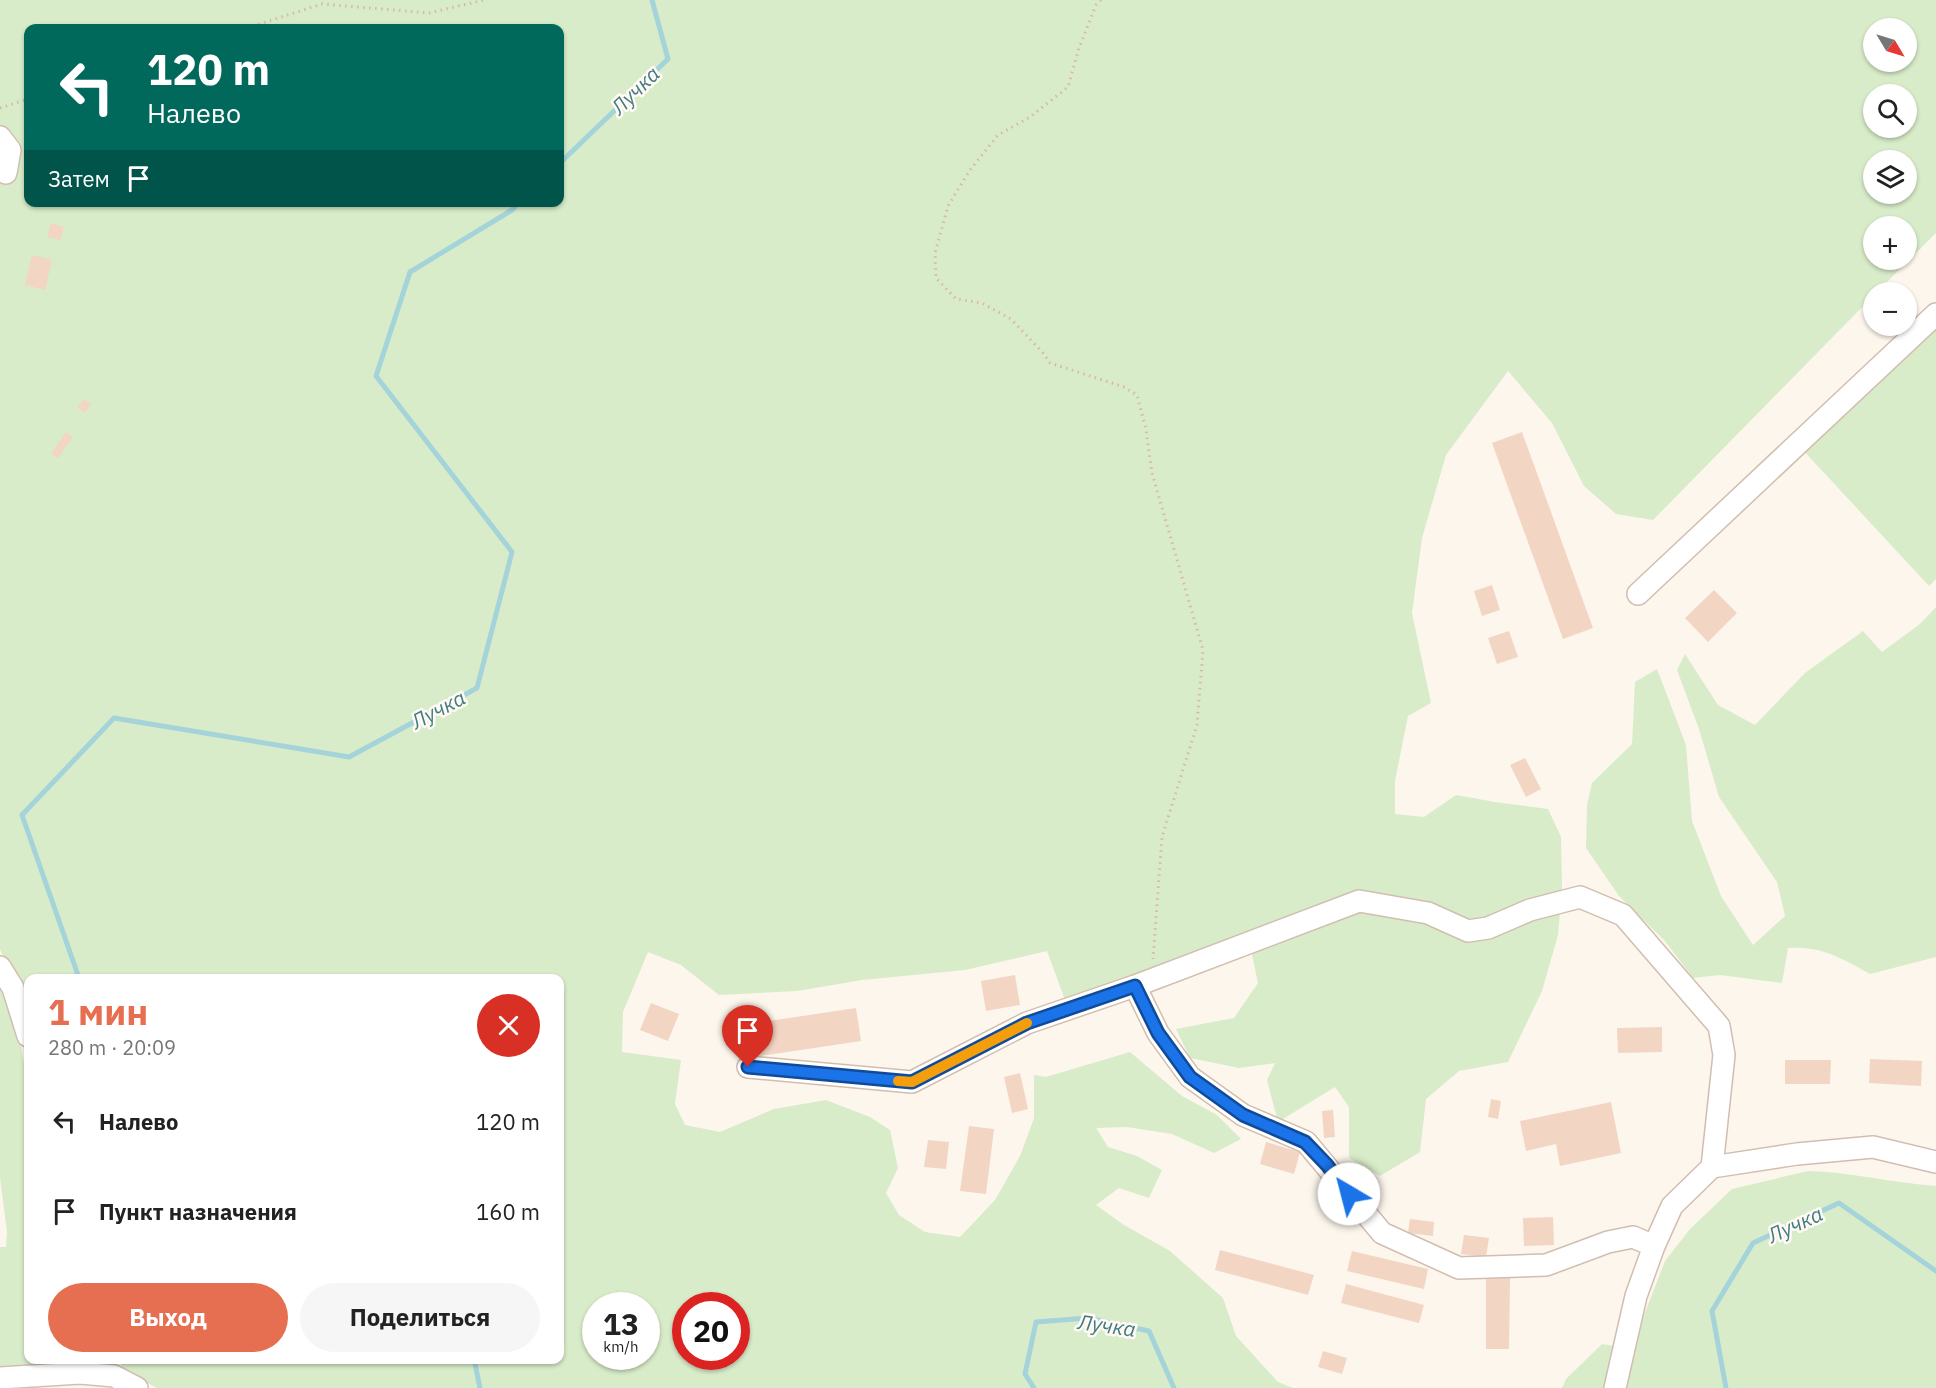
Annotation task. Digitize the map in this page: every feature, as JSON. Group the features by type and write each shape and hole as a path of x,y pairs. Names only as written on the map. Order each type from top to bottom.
{"street":[{"path":"0,137 10,150 6,174"},
{"path":"1638,594 1936,315"},
{"path":"748,1067 912,1082 1027,1023 1144,983 1359,901 1428,913 1468,931 1488,928 1530,910 1580,897 1623,915 1719,1026 1724,1055 1712,1167"},
{"path":"0,968 12,988 24,1024"},
{"path":"1144,983 1158,1033 1190,1077 1243,1115 1305,1142 1327,1165 1382,1233 1459,1268 1546,1265 1608,1242 1633,1237 1654,1246"},
{"path":"1615,1388 1635,1296 1654,1246 1672,1206 1712,1167 1797,1154 1873,1147 1936,1162"},
{"path":"0,1377 80,1380 111,1367 137,1388"}],"path":[{"path":"260,24 322,4 429,13 484,0"},
{"path":"1101,0 1096,5 1079,48 1068,87 1030,117 998,135 970,170 948,206 936,253 936,278 956,299 982,303 1011,319 1050,363 1124,387 1137,395 1146,429 1152,473 1203,650 1197,725 1162,837 1154,923 1144,983"},
{"path":"0,108 24,100"}],"green space":[{"path":"0,0 1936,0 1936,233 1917,252 1917,216 1863,216 1863,270 1899,270 1887,282 1863,282 1863,306 1653,520 1616,514 1584,486 1552,423 1508,371 1446,455 1422,538 1412,613 1431,703 1408,716 1395,781 1395,814 1424,817 1456,795 1548,809 1561,837 1562,889 1558,935 1542,991 1508,1062 1459,1071 1426,1099 1420,1152 1380,1176 1349,1158 1349,1107 1335,1087 1278,1122 1267,1080 1275,1063 1239,1068 1190,1058 1176,1029 1234,1018 1258,983 1249,941 1068,1008 1047,951 965,970 862,980 797,991 719,995 681,965 648,952 623,1012 622,1052 681,1060 675,1104 685,1125 720,1132 774,1109 826,1100 870,1117 890,1130 898,1168 886,1193 899,1215 925,1232 960,1237 995,1200 1020,1156 1034,1118 1034,1075 1046,1077 1130,1052 1182,1096 1217,1115 1241,1139 1214,1153 1172,1134 1127,1127 1096,1128 1108,1147 1137,1156 1162,1170 1149,1198 1119,1188 1096,1205 1124,1225 1170,1251 1223,1298 1236,1336 1278,1382 1293,1388 157,1388 125,1371 121,1364 564,1364 564,974 24,974 24,1005 0,949"},
{"path":"1936,322 1936,579 1929,586 1801,448"},
{"path":"1936,607 1936,957 1870,974 1821,951 1788,948 1782,983 1720,975 1693,978 1665,941 1619,896 1586,848 1587,805 1592,783 1632,744 1635,682 1657,669 1686,745 1692,821 1721,896 1753,945 1785,916 1777,882 1719,797 1699,729 1677,670 1685,654 1718,705 1755,725 1805,673 1863,631 1882,652 1920,624"},
{"path":"0,980 14,1006 24,1064 24,1364 100,1364 102,1371 0,1367 0,1247 6,1247 7,1232 0,1178"},
{"path":"1808,1171 1936,1186 1936,1388 1562,1388 1566,1379 1602,1344 1631,1349 1665,1261 1690,1229 1732,1189"}],"building":[{"path":"51,223 64,227 60,240 47,237"},
{"path":"32,255 52,260 45,290 25,285"},
{"path":"84,399 91,404 85,413 77,407"},
{"path":"66,432 73,437 58,458 51,454"},
{"path":"1522,432 1593,628 1563,639 1492,443"},
{"path":"1492,585 1500,610 1482,616 1474,591"},
{"path":"1714,590 1737,613 1708,642 1685,618"},
{"path":"1509,631 1518,657 1497,664 1488,638"},
{"path":"1525,758 1541,789 1526,797 1510,765"},
{"path":"1015,975 1020,1005 986,1011 981,981"},
{"path":"651,1003 679,1014 668,1041 640,1030"},
{"path":"856,1008 861,1041 754,1057 749,1024"},
{"path":"1662,1027 1662,1052 1618,1053 1617,1028"},
{"path":"1870,1059 1922,1061 1921,1086 1869,1083"},
{"path":"1785,1060 1831,1060 1830,1084 1785,1084"},
{"path":"1020,1073 1028,1109 1012,1113 1004,1077"},
{"path":"1491,1099 1501,1101 1498,1119 1488,1117"},
{"path":"1611,1102 1621,1153 1560,1166 1556,1144 1526,1151 1520,1121"},
{"path":"1333,1110 1335,1137 1324,1138 1322,1111"},
{"path":"969,1126 994,1129 986,1194 960,1191"},
{"path":"928,1140 949,1142 946,1169 924,1167"},
{"path":"1266,1142 1300,1152 1294,1174 1260,1164"},
{"path":"1553,1217 1554,1245 1524,1246 1523,1218"},
{"path":"1410,1219 1434,1222 1433,1236 1408,1233"},
{"path":"1464,1235 1489,1238 1486,1257 1461,1254"},
{"path":"1220,1250 1314,1275 1308,1295 1215,1270"},
{"path":"1352,1251 1428,1269 1424,1289 1347,1271"},
{"path":"1486,1278 1510,1278 1509,1349 1486,1349"},
{"path":"1346,1284 1424,1305 1419,1323 1341,1303"},
{"path":"1323,1351 1347,1358 1342,1374 1318,1367"}],"waterway":[{"name":"Лучка","path":"564,159 668,59 652,0"},
{"name":"Лучка","path":"78,974 22,815 114,718 349,757 477,688 512,552 376,376 410,272 515,207"},
{"name":"Лучка","path":"1726,1388 1712,1311 1753,1243 1839,1203 1936,1271"},
{"name":"Лучка","path":"1034,1388 1025,1374 1036,1322 1088,1318 1149,1331 1174,1388"},
{"name":"Лучка","path":"475,1364 480,1388"}],"slow traffic":[{"path":"898,1081 912,1082 1027,1023"}],"route":[{"path":"748,1067 912,1082 1027,1023 1135,986 1158,1033 1190,1077 1243,1115 1305,1142 1327,1165 1349,1194"}]}
